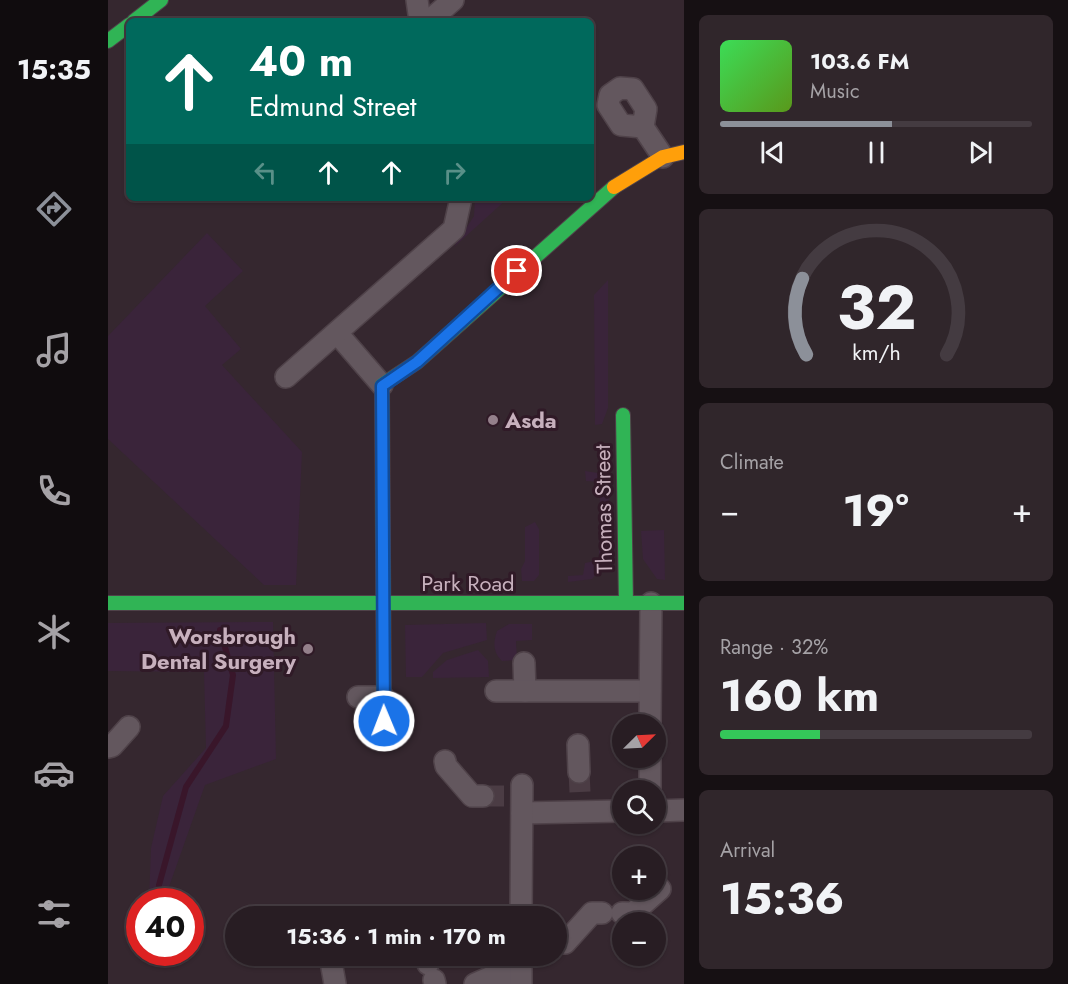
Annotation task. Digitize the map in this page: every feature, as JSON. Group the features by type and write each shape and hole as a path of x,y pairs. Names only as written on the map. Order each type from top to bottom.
{"main road":[{"path":"140,18 159,9"},
{"path":"108,41 126,27"},
{"path":"384,721 382,386 417,362 595,202 638,170 663,157 684,152"},
{"name":"Thomas Street","path":"623,415 626,603"},
{"name":"Park Road","path":"108,603 684,603"}],"street":[{"path":"417,0 420,18"},
{"path":"432,18 453,0"},
{"path":"643,127 663,157"},
{"path":"286,377 454,229 460,201"},
{"path":"337,333 382,386"},
{"path":"650,714 651,603"},
{"path":"524,663 525,691"},
{"path":"496,690 650,691"},
{"path":"358,697 383,697"},
{"path":"108,747 112,746 129,727"},
{"path":"578,745 580,792"},
{"path":"445,760 446,766 472,796 483,796"},
{"path":"521,906 517,797 580,792 612,806"},
{"path":"666,811 684,810"},
{"path":"567,940 592,913 633,913 648,900"},
{"path":"332,966 335,984"},
{"path":"475,984 491,977 520,981 521,966"}],"shaded area":[{"path":"475,201 505,201 454,247 474,216"},
{"path":"207,233 243,271 205,306 241,349 222,365 302,452 296,585 264,585 108,439 108,336"},
{"path":"608,280 608,408 602,424 595,425 594,295"},
{"path":"585,471 598,473 605,479 609,492 607,561 592,579 568,582 568,576 583,575 585,563 599,560 600,482 586,481"},
{"path":"535,522 539,529 539,575 534,581 522,581 521,569 525,561 525,527"},
{"path":"664,530 665,580 657,579 643,559 641,531"},
{"path":"273,622 276,759 205,785 169,888 149,888 151,848 163,796 206,748 204,672 108,671 108,623"},
{"path":"486,623 487,640 443,653 422,677 406,677 405,625"},
{"path":"509,624 532,624 532,640 516,641 517,660 502,661 495,651 495,639 497,631"},
{"path":"478,650 488,661 489,677 433,678 433,672 447,660"}],"waterway":[{"path":"159,885 186,787 226,726 233,675 220,630"}],"tunnel":[{"path":"579,772 580,792"},
{"path":"483,796 504,796"}],"traffic: fast":[{"path":"138,18 161,0"},
{"path":"108,41 126,27"},
{"path":"384,721 382,385 417,362 614,187"},
{"path":"623,415 626,603"},
{"path":"108,603 684,603"}],"traffic: slow":[{"path":"614,187 663,157 684,152"}],"place":[{"name":"Asda","path":"493,420"},
{"name":"Worsbrough Dental Surgery","path":"308,649"}],"route":[{"path":"384,721 382,386 417,362 517,271"}]}
